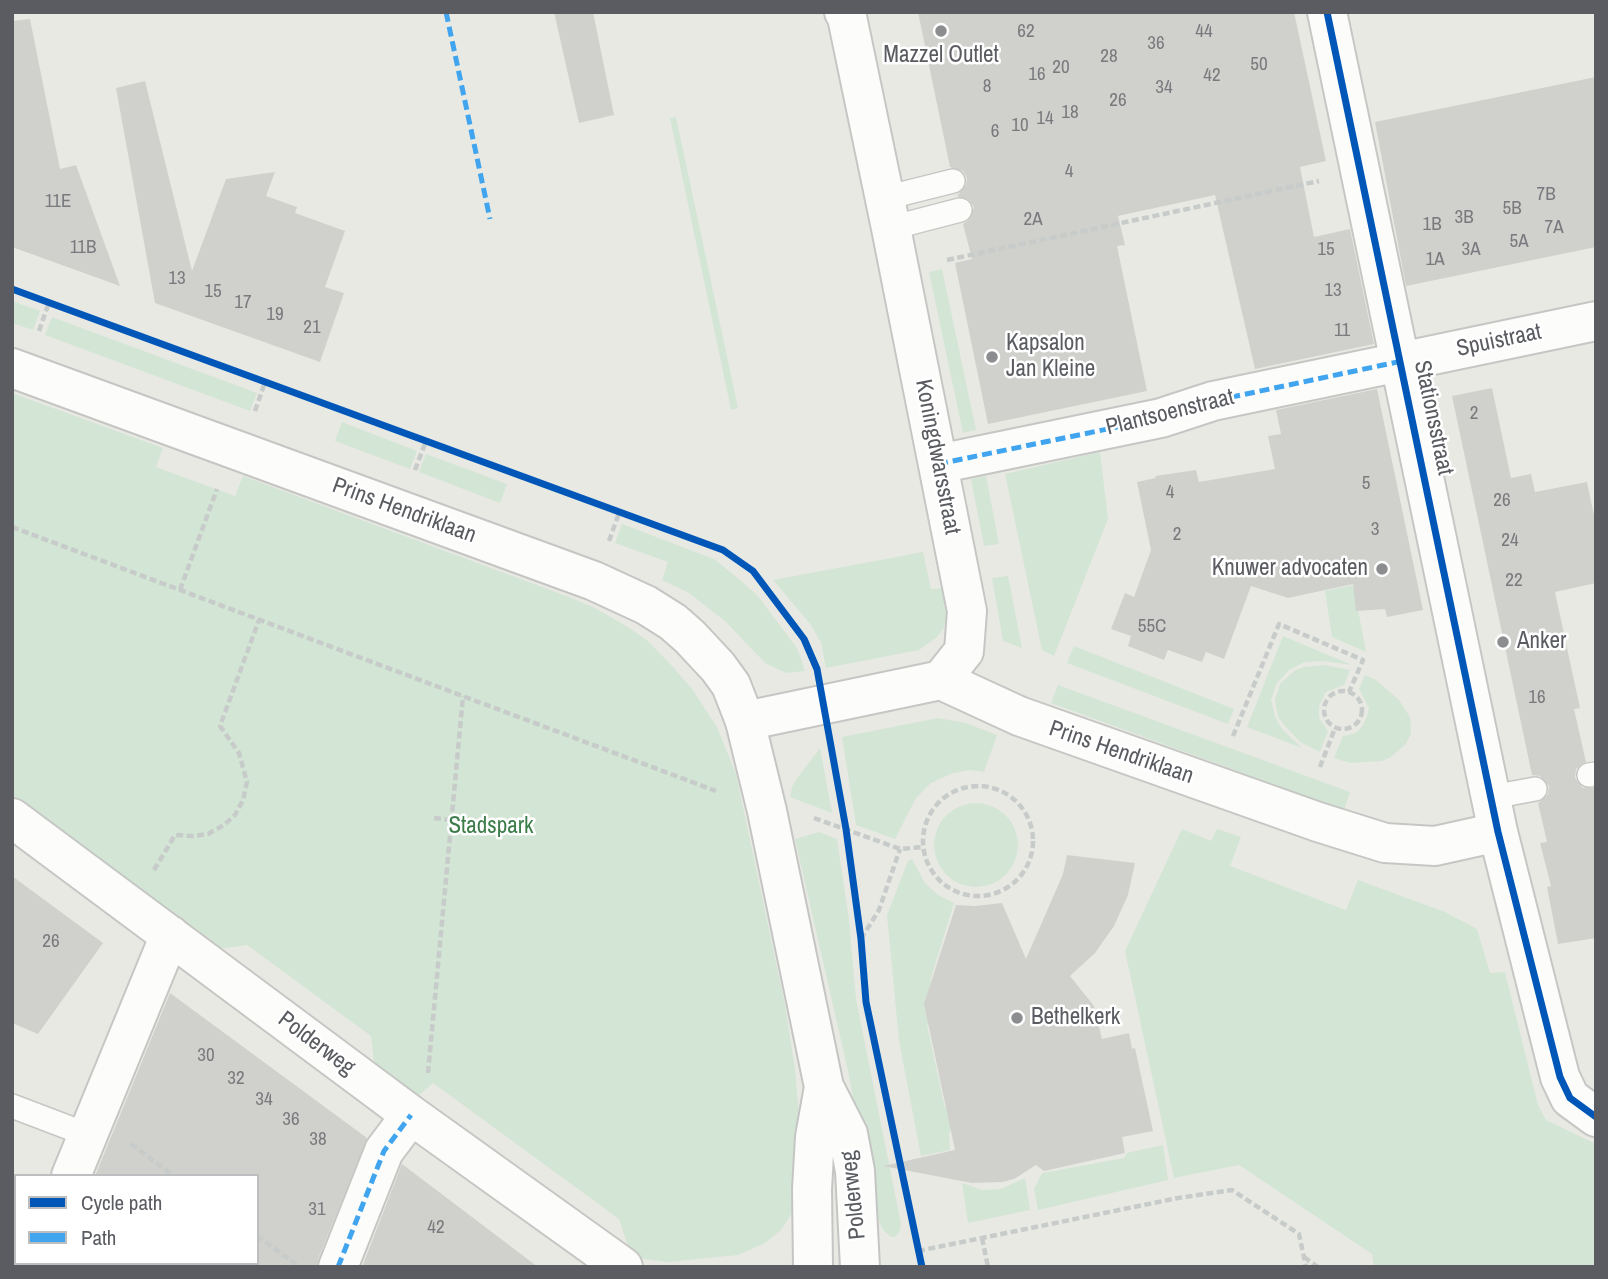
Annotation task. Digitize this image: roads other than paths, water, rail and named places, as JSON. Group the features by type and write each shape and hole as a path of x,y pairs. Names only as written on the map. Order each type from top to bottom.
{"street":[{"name":"Koningdwarsstraat","path":"844,12 888,213 967,611 964,651 941,680"},
{"name":"Stationsstraat","path":"1327,12 1495,815 1560,1077 1570,1098 1596,1117"},
{"name":"Spuistraat","path":"1402,361 1596,321"},
{"name":"Plantsoenstraat","path":"938,464 1161,418 1213,401 1402,361"},
{"name":"Prins Hendriklaan","path":"12,368 594,581 646,605 690,637 718,667 731,685 745,720 767,811 824,1087 811,1189 813,1267"},
{"name":"Prins Hendriklaan","path":"941,680 1018,716 1385,843 1435,846 1495,815"},
{"path":"745,720 941,680"},
{"name":"Polderweg","path":"12,818 411,1115 623,1267"},
{"path":"72,1174 170,935"},
{"name":"Polderweg","path":"824,1087 848,1134 857,1193 860,1267"},
{"path":"338,1267 384,1151 411,1115"}],"lane":[{"path":"888,213 953,181"},
{"path":"888,213 960,210"},
{"path":"1495,815 1535,789"},
{"path":"12,1107 88,1135"}],"place":[{"name":"Mazzel Outlet","path":"941,31"},
{"name":"Kapsalon Jan Kleine","path":"992,357"},
{"name":"Knuwer advocaten","path":"1382,569"},
{"name":"Anker","path":"1503,642"},
{"name":"Bethelkerk","path":"1017,1018"}],"park label":[{"name":"Stadspark","path":"491,827"}]}
